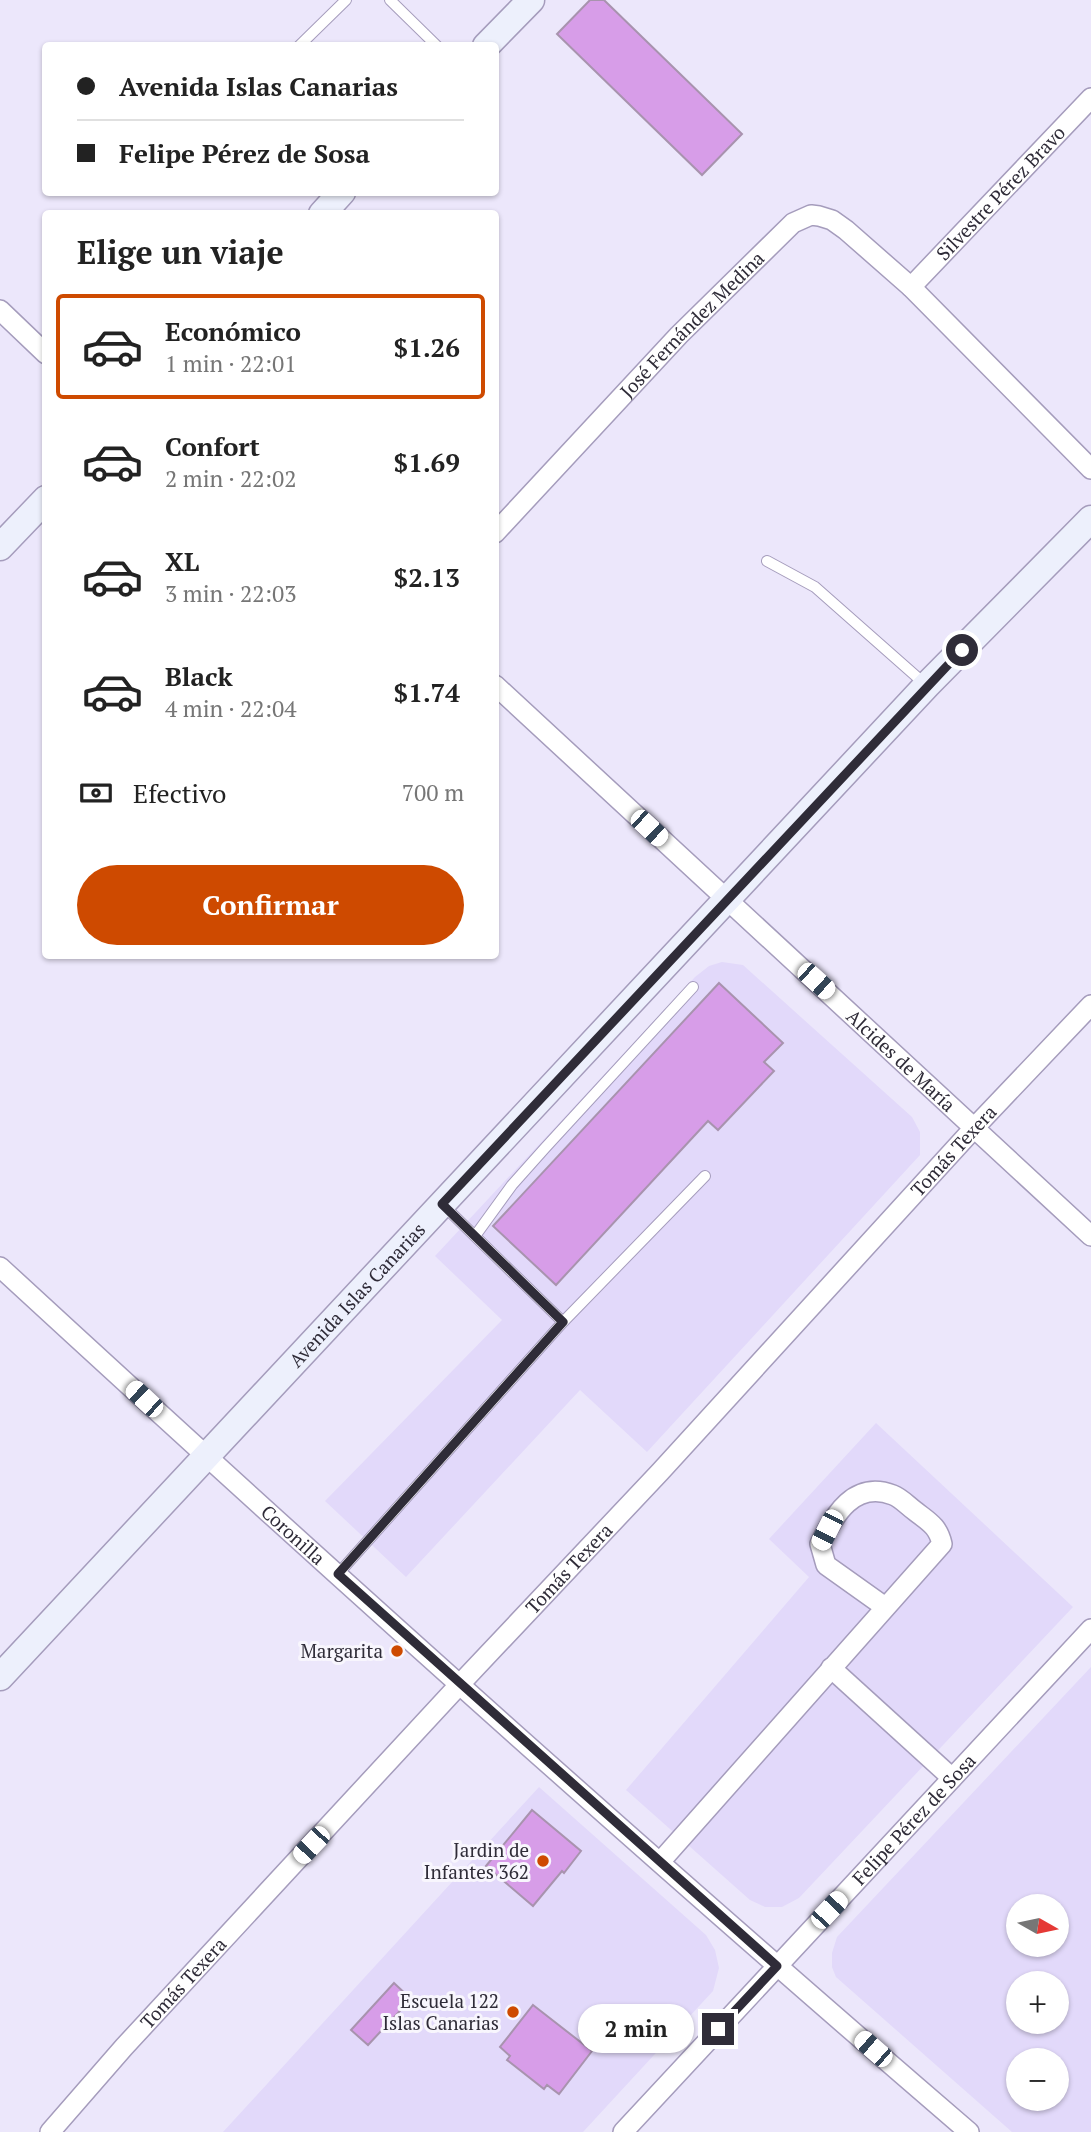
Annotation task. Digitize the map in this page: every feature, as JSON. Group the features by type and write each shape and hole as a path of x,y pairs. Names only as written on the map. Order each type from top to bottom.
{"street":[{"path":"490,42 531,0"},
{"name":"Silvestre Pérez Bravo","path":"911,288 1091,99"},
{"path":"326,210 338,196"},
{"name":"José Fernández Medina","path":"499,529 669,345 793,223 811,215 832,220 846,230 911,288 1091,469"},
{"path":"0,310 42,350"},
{"path":"0,547 42,503"},
{"name":"Avenida Islas Canarias","path":"0,1677 927,685 1091,519"},
{"name":"Alcides de María","path":"499,689 1091,1236"},
{"name":"Tomás Texera","path":"50,2132 133,2037 1091,1005"},
{"name":"Coronilla","path":"0,1266 460,1684 777,1966 970,2132"},
{"path":"660,1862 942,1544 939,1530 895,1496 874,1490 852,1498 834,1516 820,1544 826,1565 885,1607"},
{"name":"Felipe Pérez de Sosa","path":"623,2132 1091,1629"},
{"path":"831,1668 952,1778"}],"lane":[{"path":"303,42 346,0"},
{"path":"390,0 433,42"},
{"path":"768,561 815,587 927,685"},
{"path":"475,1237 512,1185 693,987"},
{"path":"338,1574 563,1322 705,1176"},
{"path":"442,1204 563,1322"}],"shaded area":[{"path":"722,962 743,965 912,1117 920,1132 920,1155 647,1452 580,1390 406,1577 325,1501 502,1320 435,1256 695,977 709,966"},
{"path":"876,1423 1073,1607 799,1898 782,1907 765,1907 750,1900 626,1790 809,1577 769,1539"},
{"path":"1091,1667 1091,2132 1012,2132 836,1977 832,1967 832,1953 837,1937"},
{"name":"Escuela 122 Islas Canarias","path":"539,1787 706,1935 715,1950 719,1968 713,1991 583,2132 223,2132"}],"building":[{"path":"590,0 604,0 742,134 702,175 557,34"},
{"path":"719,983 783,1043 764,1062 774,1071 718,1130 708,1121 556,1285 493,1226"},
{"path":"532,1810 581,1851 533,1906 486,1866"},
{"path":"394,1983 411,1999 368,2045 351,2030"},
{"path":"533,2005 592,2051 559,2094 547,2085 544,2089 507,2060 510,2056 500,2047"}],"place":[{"name":"Margarita","path":"397,1651"},
{"name":"Jardin de Infantes 362","path":"543,1861"},
{"name":"Escuela 122 Islas Canarias","path":"513,2012"}],"route":[{"path":"718,2029 777,1966 338,1574 563,1322 442,1204 962,650"}]}
